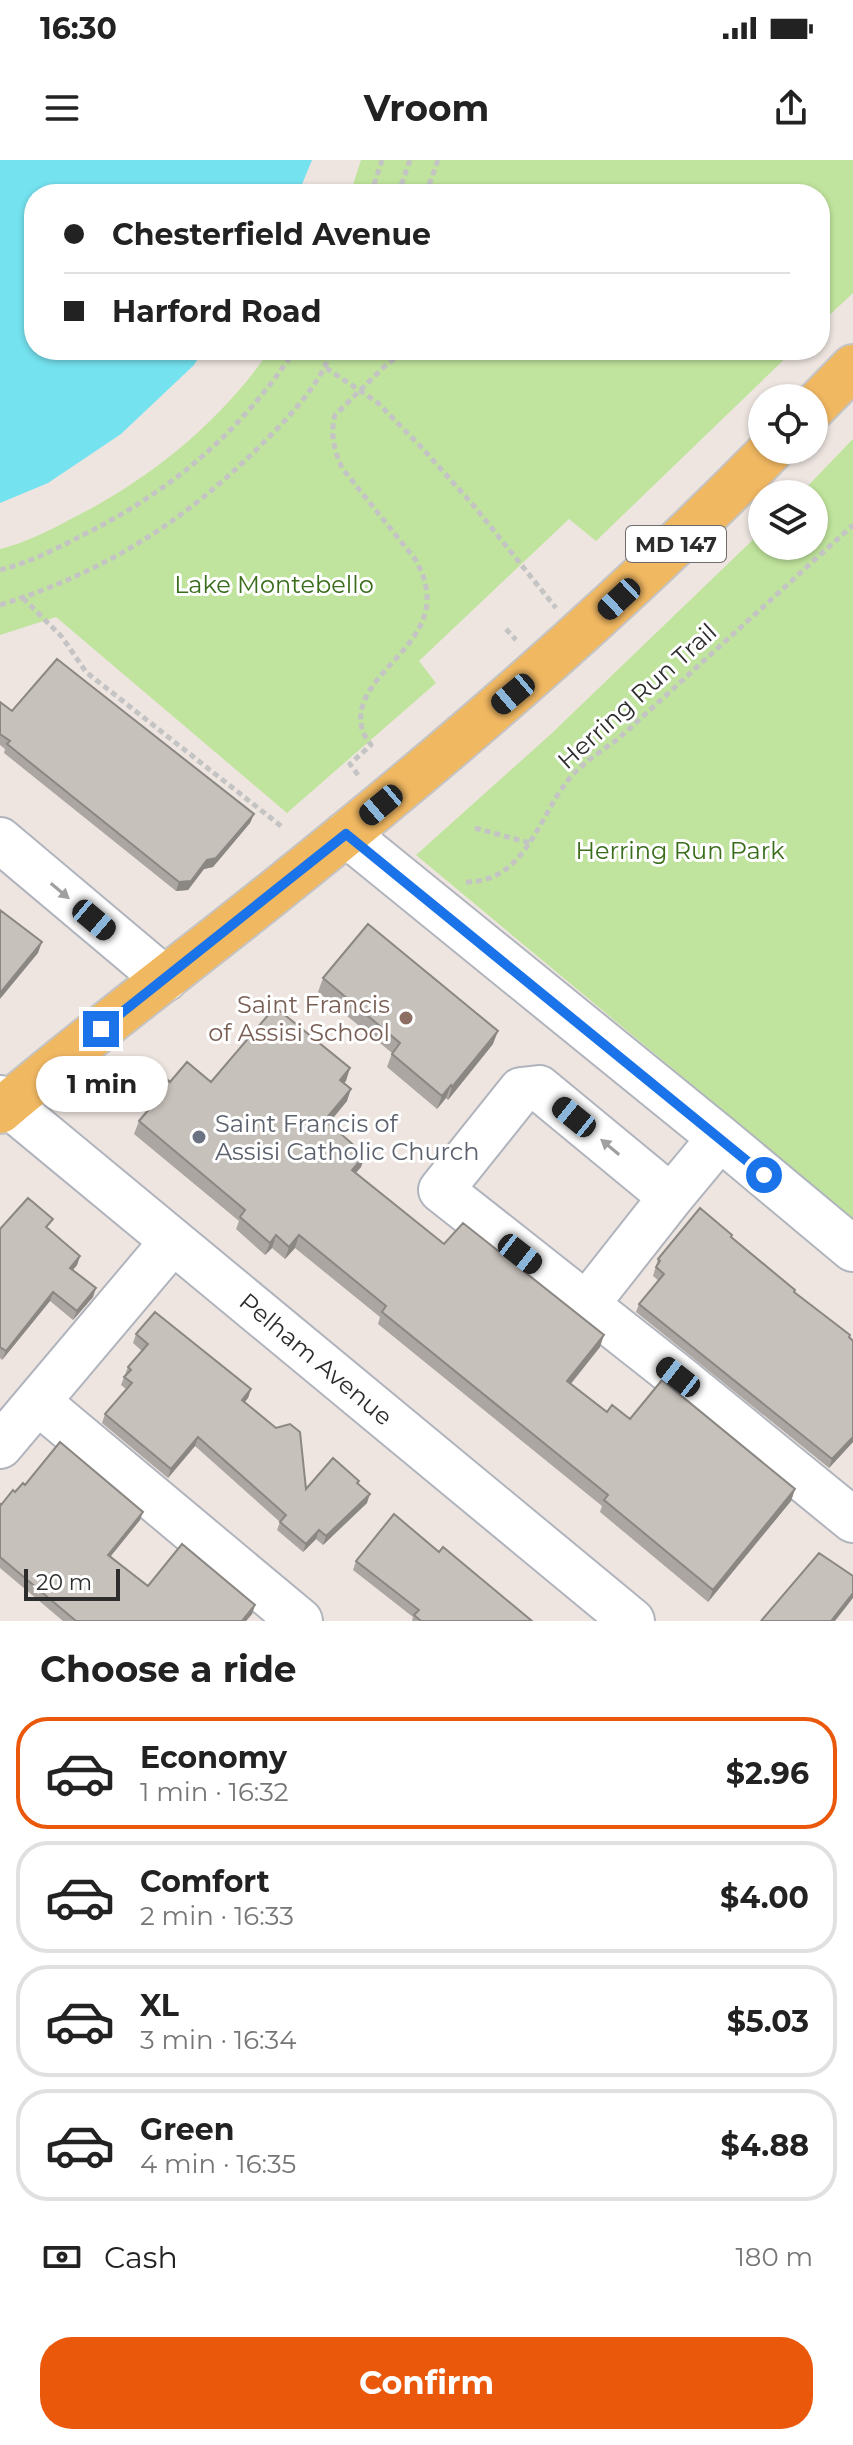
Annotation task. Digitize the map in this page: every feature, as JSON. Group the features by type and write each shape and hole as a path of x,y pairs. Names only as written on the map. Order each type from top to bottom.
{"main road":[{"path":"828,393 853,367"},
{"name":"MD 147","path":"3,1104 346,834 578,637 757,464"}],"street":[{"path":"346,834 853,1249"},
{"path":"0,840 165,979"},
{"path":"671,1197 539,1088 521,1090 441,1190 853,1520"},
{"name":"Pelham Avenue","path":"3,1104 632,1621"},
{"path":"586,1305 720,1138"},
{"path":"0,1446 173,1241"},
{"path":"38,1402 300,1621"}],"path":[{"path":"374,184 382,160"},
{"path":"402,184 410,160"},
{"path":"430,184 438,160"},
{"path":"0,570 47,554 155,495 234,427 288,360"},
{"path":"0,605 78,577 168,526 252,455 283,423 326,368 329,360"},
{"path":"350,764 371,745 362,729 364,701 419,631 426,603 422,572 415,559 342,468 332,433 335,415 393,360"},
{"path":"326,368 377,402 474,506 578,637"},
{"name":"Herring Run Trail","path":"453,877 466,882 483,882 513,864 530,843 566,782 618,739 853,525"},
{"path":"23,598 62,637 86,672 281,826"},
{"path":"475,828 530,843"}],"green space":[{"path":"361,160 853,160 853,293 830,315 830,184 353,184"},
{"name":"Lake Montebello","path":"263,360 784,360 759,384 748,384 748,394 596,541 569,519 419,661 436,683 287,813 56,617 0,635 0,549 61,524 127,487 180,448 228,402"},
{"name":"Herring Run Park","path":"853,439 853,1219 416,855 551,734 748,544 748,560 828,560 828,480 813,480"}],"water":[{"path":"0,160 312,160 302,184 24,184 24,360 197,360 121,434 48,483 0,503"}],"building":[{"path":"57,659 254,814 216,858 207,860 191,881 179,882 7,744 10,741 0,734 0,702 12,711"},
{"path":"0,910 42,942 0,993"},
{"name":"Saint Francis of Assisi School","path":"368,924 498,1031 442,1096 392,1054 400,1043 323,978"},
{"path":"275,1007 350,1068 340,1080 351,1089 325,1120 365,1155 352,1170 444,1244 463,1223 604,1335 567,1381 607,1412 612,1405 630,1419 662,1380 795,1489 713,1590 604,1500 608,1495 382,1312 386,1306 299,1235 289,1247 276,1235 270,1243 240,1217 245,1210 139,1121 155,1102 146,1094 162,1075 170,1082 187,1062 211,1082"},
{"path":"28,1198 53,1219 46,1227 80,1256 70,1268 96,1288 77,1311 53,1292 6,1351 0,1347 0,1229"},
{"path":"700,1208 794,1292 850,1335 853,1341 853,1437 832,1459 639,1304 664,1274 656,1267 660,1261 658,1259"},
{"path":"155,1312 251,1389 242,1400 276,1428 290,1424 300,1432 306,1489 333,1458 370,1494 326,1536 319,1530 306,1544 280,1522 286,1515 198,1437 171,1469 105,1414 132,1383 124,1377 131,1370 128,1367 148,1344 136,1334"},
{"path":"60,1442 143,1512 108,1555 148,1586 182,1544 255,1605 242,1621 76,1621 0,1557 0,1504 13,1490 15,1492 23,1483 25,1485"},
{"path":"394,1514 439,1552 443,1547 532,1621 421,1621 414,1615 419,1610 356,1561"},
{"path":"819,1553 853,1576 853,1593 831,1621 761,1621"}],"place":[{"name":"Saint Francis of Assisi School","path":"406,1018"},
{"name":"Saint Francis of Assisi Catholic Church","path":"199,1137"}],"route":[{"path":"101,1029 346,834 385,869 764,1175"}]}
